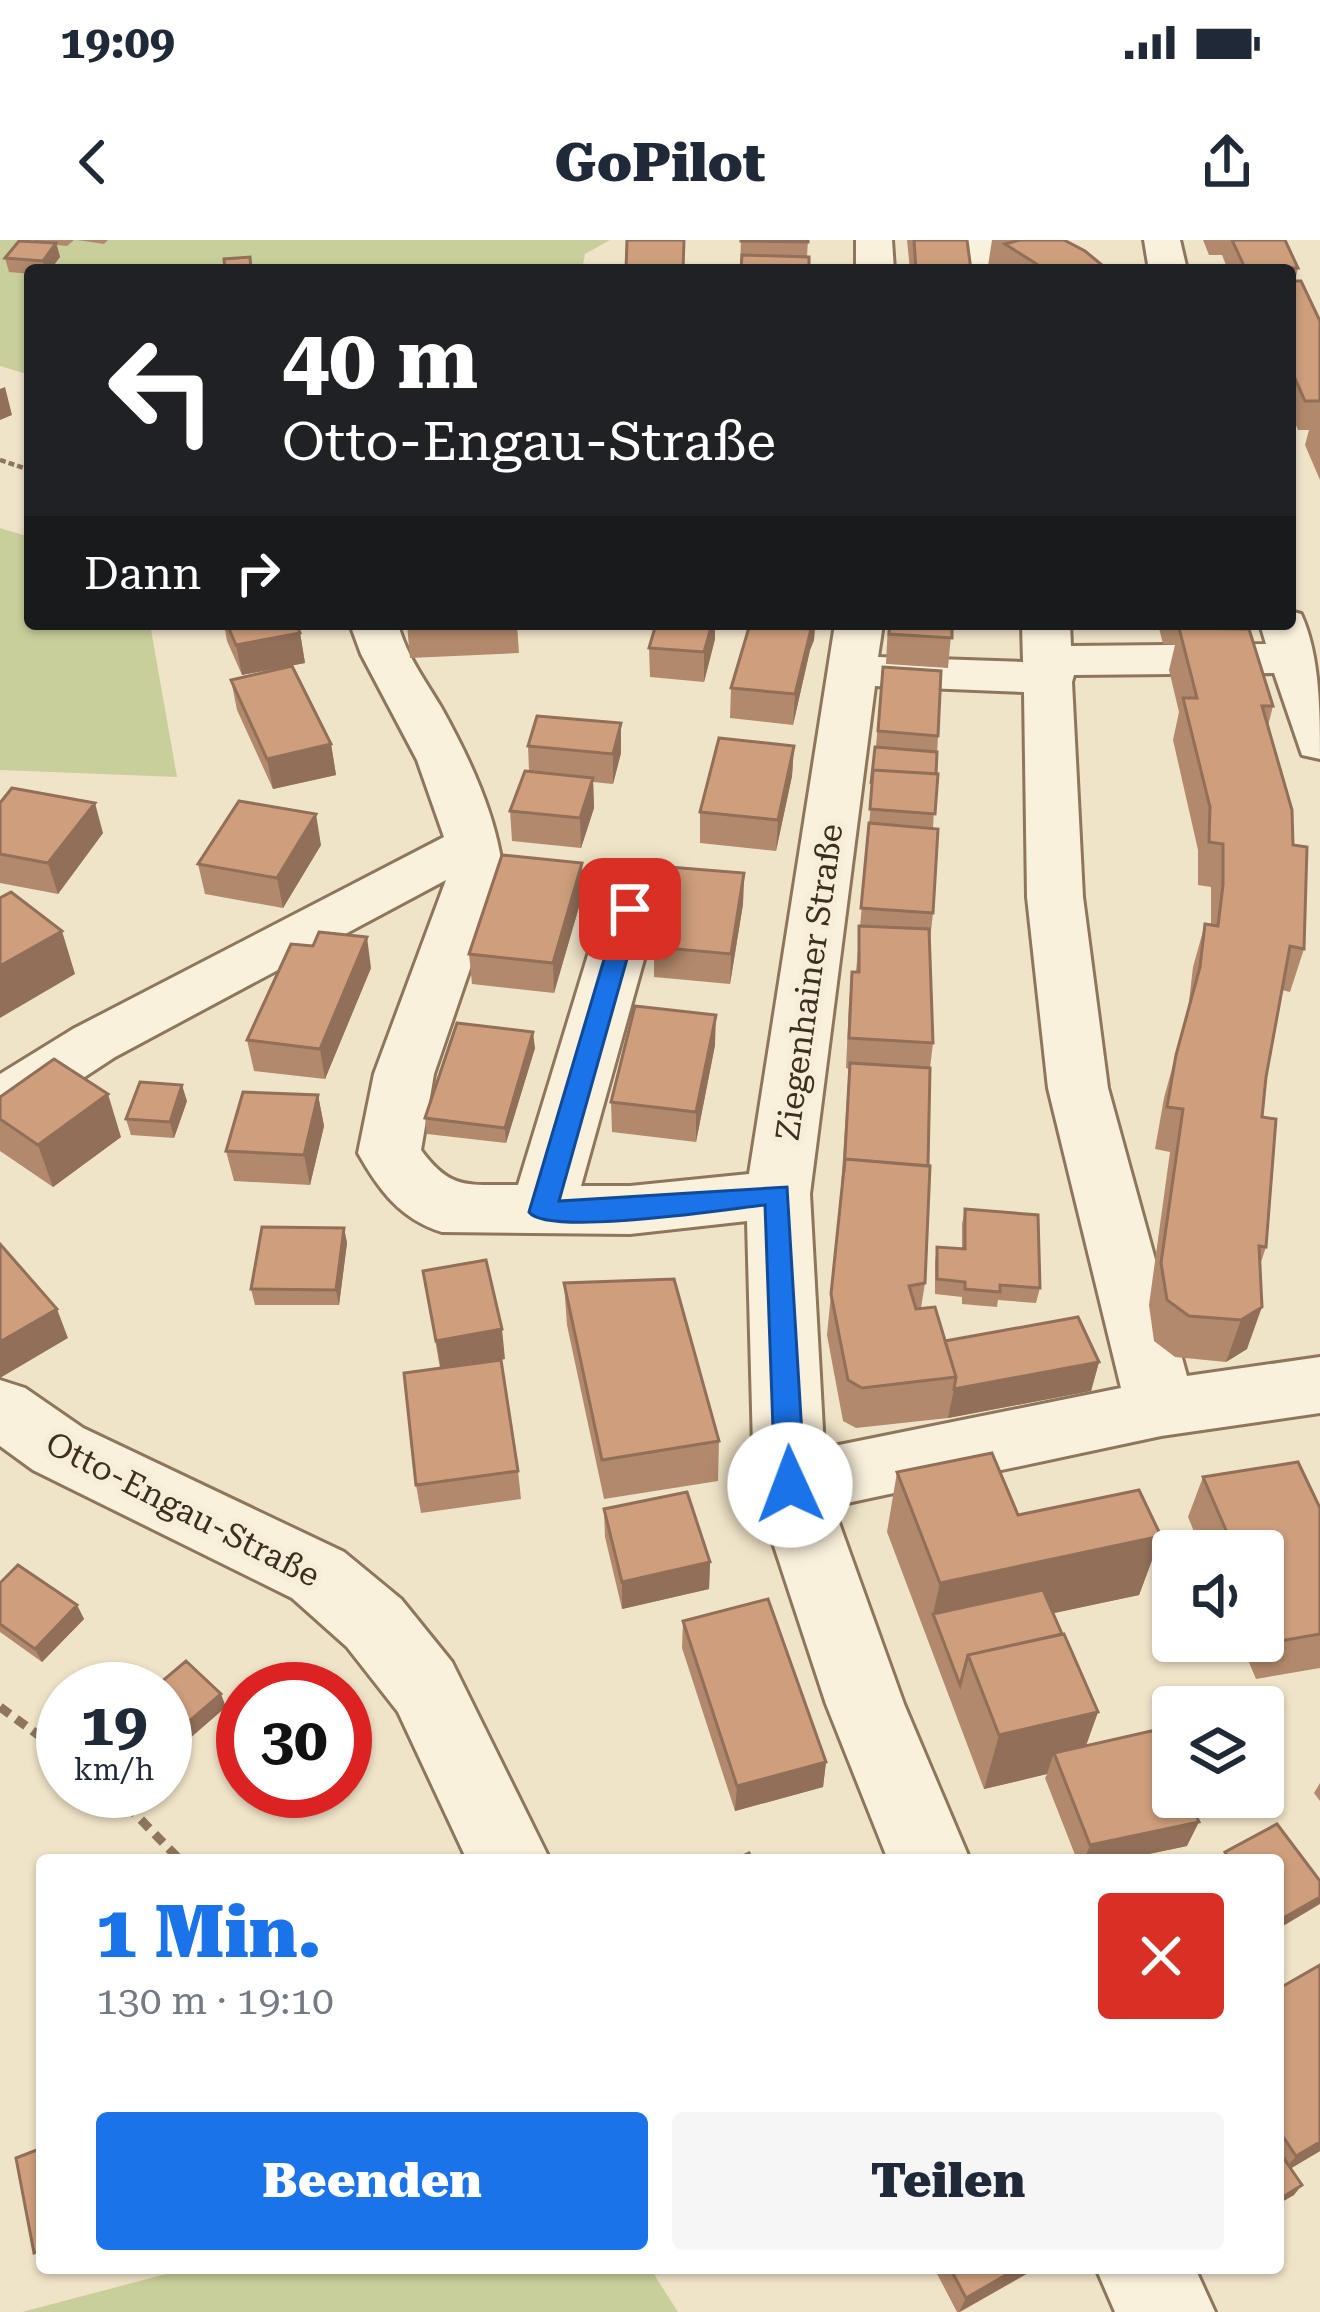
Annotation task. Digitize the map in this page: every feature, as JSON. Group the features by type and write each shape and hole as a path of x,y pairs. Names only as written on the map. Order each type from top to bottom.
{"street":[{"path":"375,630 379,646 414,702 475,842 476,872 404,1074 388,1153 415,1189 442,1208 630,1210 778,1194"},
{"path":"847,638 1049,654 1289,641 1320,744"},
{"name":"Ziegenhainer Straße","path":"847,638 778,1194 790,1485 865,1704 927,1854"},
{"path":"1049,654 1055,897 1078,1088 1161,1408"},
{"path":"0,1103 94,1043 475,842"},
{"path":"542,1212 630,909"},
{"path":"790,1485 1161,1408 1320,1385"},
{"name":"Otto-Engau-Straße","path":"0,1408 58,1449 318,1575 374,1623 424,1687 506,1854"},
{"path":"1146,2274 1166,2312"}],"path":[{"path":"0,1707 36,1733"},
{"path":"140,1818 175,1854"}],"green space":[{"path":"0,240 610,240 585,254 583,264 24,264 24,373 0,366"},
{"path":"0,528 24,535 24,630 151,630 177,777 0,770"},
{"path":"166,2274 654,2274 678,2312 22,2312"}],"building":[{"path":"627,240 684,240 683,264 626,264"},
{"path":"808,240 808,242 741,241"},
{"path":"914,240 967,240 970,264 916,264"},
{"path":"1064,240 1101,264 1037,264 1005,244"},
{"path":"1232,240 1285,240 1298,268 1296,264 1243,264"},
{"path":"19,241 56,243 43,261 5,258"},
{"path":"742,255 809,257 809,264 741,264"},
{"path":"250,257 251,264 224,264 224,259"},
{"path":"1296,281 1301,281 1320,321 1320,401 1305,401 1296,381"},
{"path":"230,630 300,633 236,645"},
{"path":"654,630 710,630 704,652 649,648"},
{"path":"748,630 811,630 795,694 731,688"},
{"path":"889,630 952,630 952,638 889,634"},
{"path":"1180,630 1249,630 1273,706 1262,706 1292,810 1293,845 1307,847 1304,949 1290,946 1262,1117 1276,1119 1266,1247 1259,1246 1262,1307 1241,1320 1189,1316 1167,1300 1161,1263 1183,1109 1167,1107 1200,967 1205,924 1218,926 1223,885 1223,844 1209,842 1210,807 1183,698 1197,698"},
{"path":"292,666 331,744 267,759 231,680"},
{"path":"883,667 941,671 938,736 878,731"},
{"path":"537,716 621,723 613,754 528,746"},
{"path":"719,738 794,746 778,820 700,812"},
{"path":"875,747 937,752 936,774 873,770 871,784"},
{"path":"873,770 938,774 935,814 870,809"},
{"path":"525,771 593,778 580,818 510,811"},
{"path":"12,788 95,803 48,863 0,854 0,803"},
{"path":"239,801 316,814 277,878 198,864"},
{"path":"869,823 938,829 933,913 861,908"},
{"path":"502,855 582,863 553,963 469,954"},
{"path":"669,867 744,873 731,954 654,947"},
{"path":"11,892 62,931 0,966 0,898"},
{"path":"859,926 929,929 933,1043 849,1038 852,972 859,972"},
{"path":"319,932 367,937 320,1049 247,1040 291,944 313,946"},
{"path":"635,1006 716,1015 696,1112 611,1102"},
{"path":"457,1023 533,1032 505,1128 425,1118"},
{"path":"54,1059 108,1094 38,1145 0,1119 0,1097"},
{"path":"850,1063 930,1068 928,1166 845,1159 844,1172"},
{"path":"140,1082 182,1085 170,1122 126,1119"},
{"path":"243,1092 318,1095 304,1155 226,1151"},
{"path":"845,1159 930,1166 925,1283 909,1286 916,1309 935,1307 956,1377 862,1388 848,1380 831,1294"},
{"path":"965,1209 1038,1215 1040,1288 965,1289 965,1282 937,1279 937,1247 965,1249"},
{"path":"262,1227 344,1228 336,1290 251,1289"},
{"path":"0,1244 57,1309 0,1342"},
{"path":"486,1260 502,1329 436,1341 423,1271"},
{"path":"674,1279 719,1441 602,1460 564,1283"},
{"path":"1078,1317 1099,1362 954,1389 956,1377 945,1341"},
{"path":"501,1360 518,1471 416,1485 404,1373"},
{"path":"992,1453 1018,1515 1139,1490 1158,1530 1152,1530 1152,1538 940,1583 897,1472"},
{"path":"1298,1462 1320,1508 1320,1634 1284,1640 1284,1530 1226,1530 1203,1477"},
{"path":"687,1492 710,1562 622,1582 604,1509"},
{"path":"18,1565 77,1605 35,1649 0,1624 0,1583"},
{"path":"1043,1590 1062,1634 968,1655 960,1685 933,1614"},
{"path":"768,1599 826,1762 737,1786 683,1621"},
{"path":"1064,1634 1098,1712 999,1735 968,1655"},
{"path":"192,1667 216,1689 216,1698 192,1719"},
{"path":"1152,1731 1152,1818 1197,1818 1199,1822 1090,1845 1054,1753"},
{"path":"1277,1824 1320,1881 1320,1897 1284,1918 1284,1854 1225,1852"},
{"path":"1320,1965 1320,2142 1296,2156 1284,2138 1284,1986"},
{"path":"36,2150 34,2253 16,2158"},
{"path":"1284,2159 1302,2185 1284,2196"},
{"path":"953,2274 1008,2274 966,2298"}],"route":[{"path":"630,909 542,1212 630,1210 778,1194 790,1485"}]}
